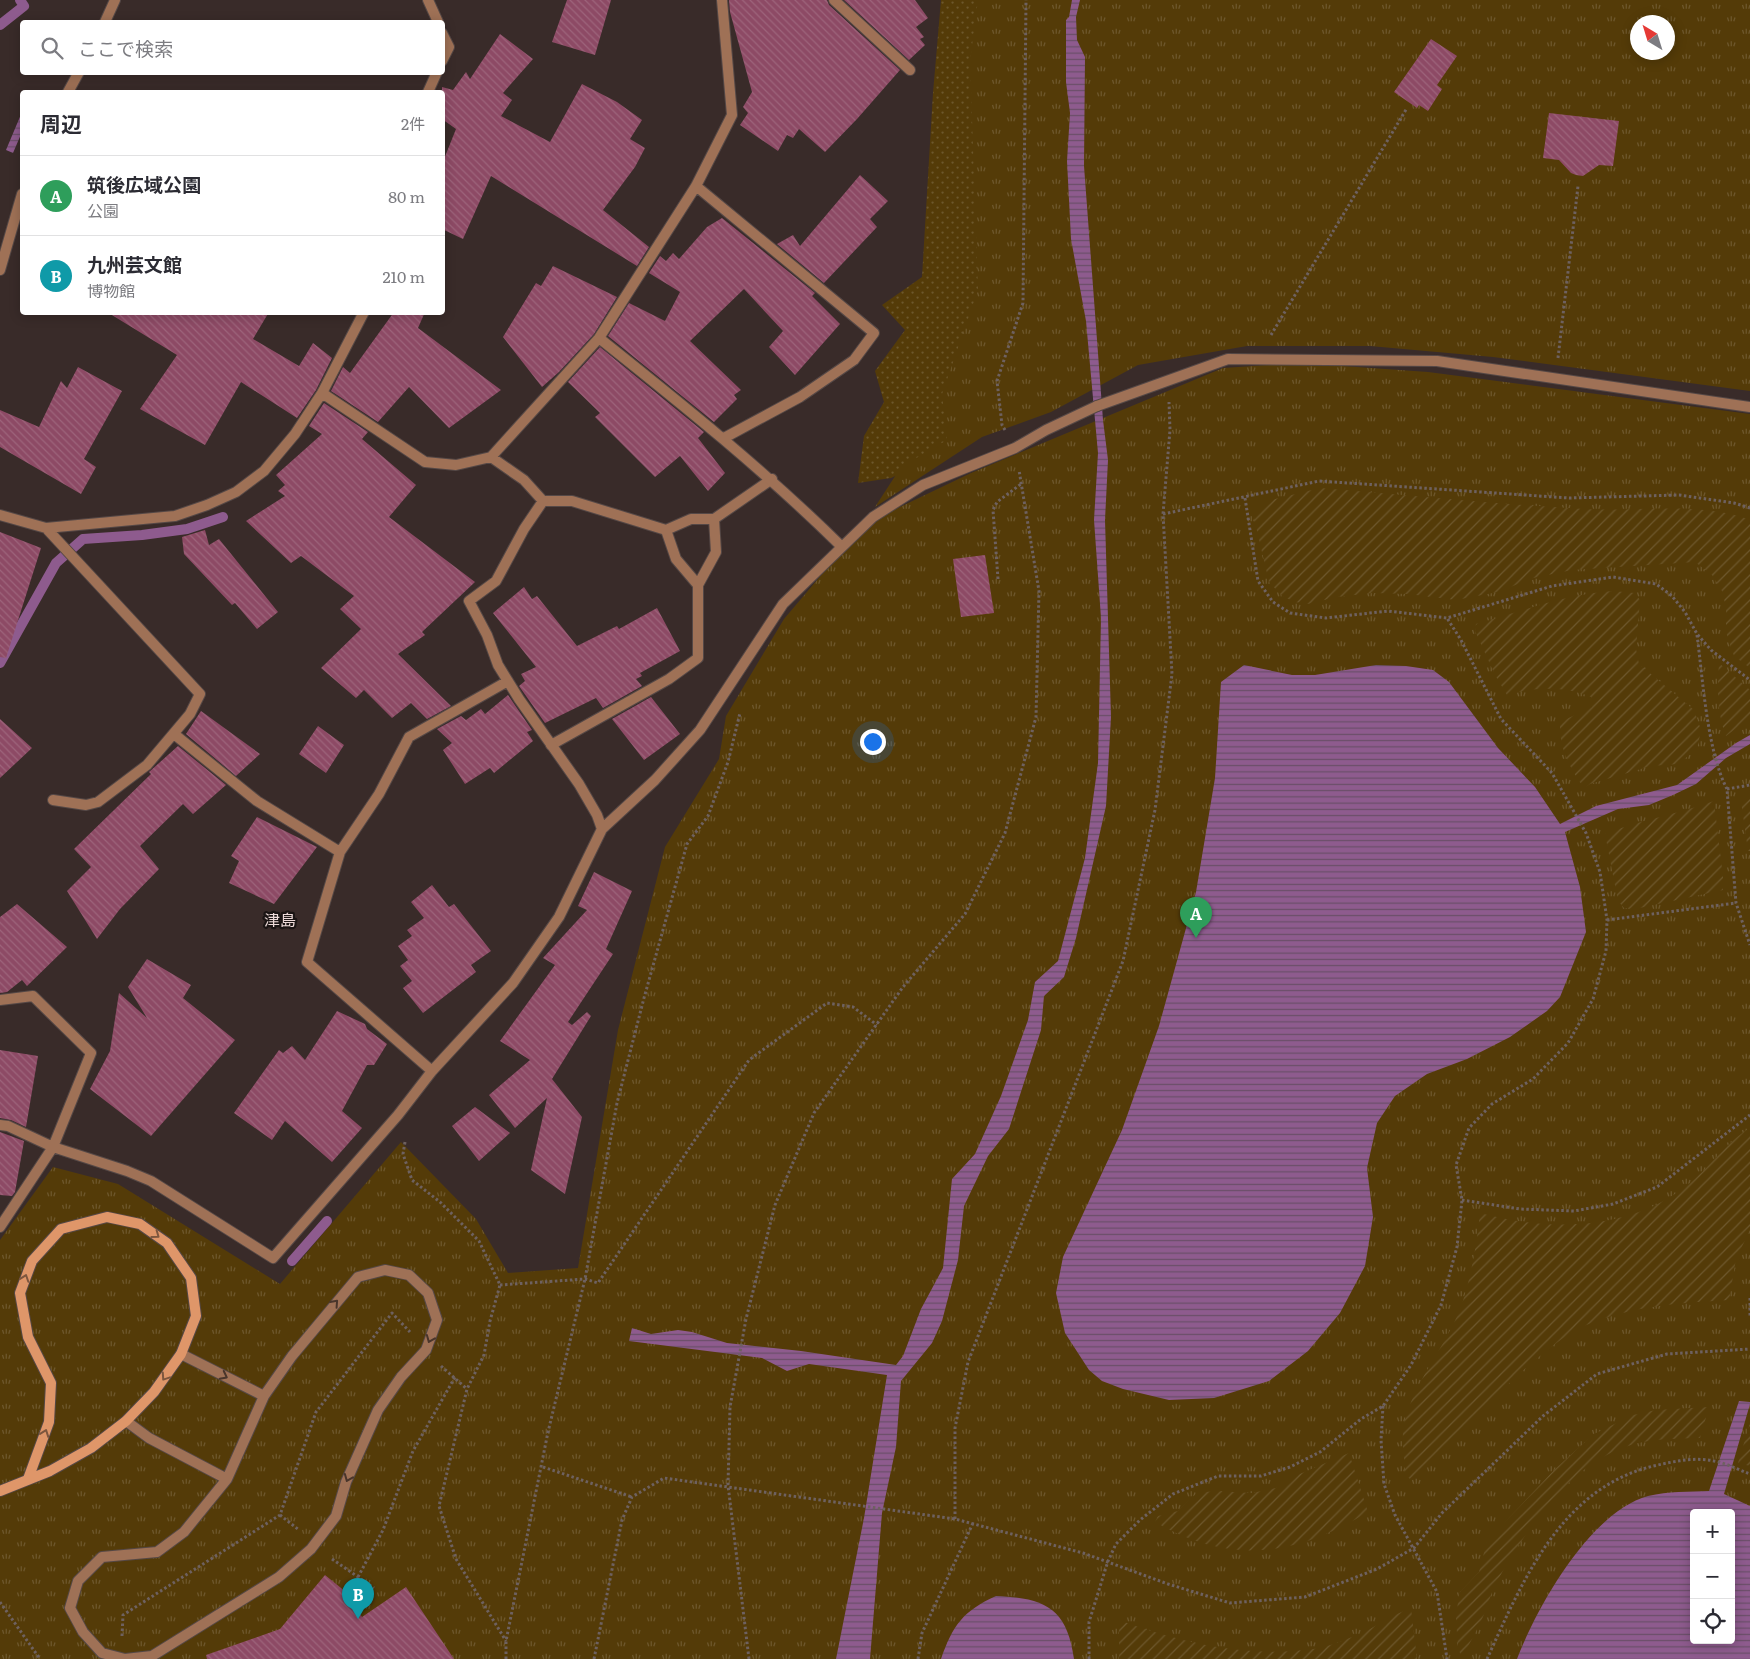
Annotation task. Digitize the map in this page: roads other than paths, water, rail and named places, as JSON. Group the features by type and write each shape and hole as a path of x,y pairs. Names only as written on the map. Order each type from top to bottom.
{"street":[{"path":"106,20 115,0"},
{"path":"428,0 437,20"},
{"path":"322,393 425,462 456,465 491,457 599,338 696,186 732,115 722,0"},
{"path":"834,0 910,70"},
{"path":"445,38 449,47 445,56"},
{"path":"69,90 77,75"},
{"path":"429,90 436,75"},
{"path":"696,186 874,333 854,360 800,397 724,438"},
{"path":"0,270 20,201"},
{"path":"0,515 46,528 175,516 236,492 264,471 295,434 322,393 362,315"},
{"path":"599,338 724,438 772,480 841,546"},
{"path":"0,1125 8,1126 53,1147 127,1171 151,1182 273,1258 398,1115 432,1071 513,982 554,924 602,829 655,780 700,730 783,604 873,517 923,485 1015,448 1046,430 1097,406 1228,359 1436,362 1750,407"},
{"path":"491,457 524,480 543,501 572,501 666,530 691,519 714,518 772,480"},
{"path":"543,501 524,529 496,580 469,601 488,634 498,665 579,784 597,815 602,829"},
{"path":"551,745 669,679 698,658 698,585 716,552 714,518"},
{"path":"46,528 200,694 190,714 147,765 98,802 86,805 53,800"},
{"path":"666,530 676,559 698,585"},
{"path":"432,1071 308,962 340,852 378,794 409,737 508,681"},
{"path":"174,734 258,801 340,852"},
{"path":"0,1000 33,996 91,1053 53,1147 0,1227"},
{"path":"0,1491 28,1478 50,1471 90,1448 126,1421 154,1392 181,1354 196,1316 191,1278 167,1243 140,1224 107,1217 61,1229 32,1260 20,1293 28,1336 52,1383 49,1422 28,1478"},
{"path":"385,1270 409,1275 428,1293 438,1320 426,1350 401,1377 378,1410 346,1482 336,1516 311,1550 279,1577 152,1656 120,1657 102,1654 83,1632 70,1608 78,1581 102,1557 157,1552 184,1532 227,1479 264,1396 292,1356 358,1277 385,1270"},
{"path":"181,1354 264,1396"},
{"path":"126,1421 148,1438 227,1479"}],"waterway":[{"path":"0,25 24,6 20,0"},
{"path":"0,663 56,563 83,539 142,535 187,529 223,517"},
{"path":"292,1261 327,1221"}],"place":[{"name":"筑後広域公園","path":"1196,938"},
{"name":"九州芸文館","path":"358,1619"}],"district":[{"name":"津島","path":"280,919"}]}
